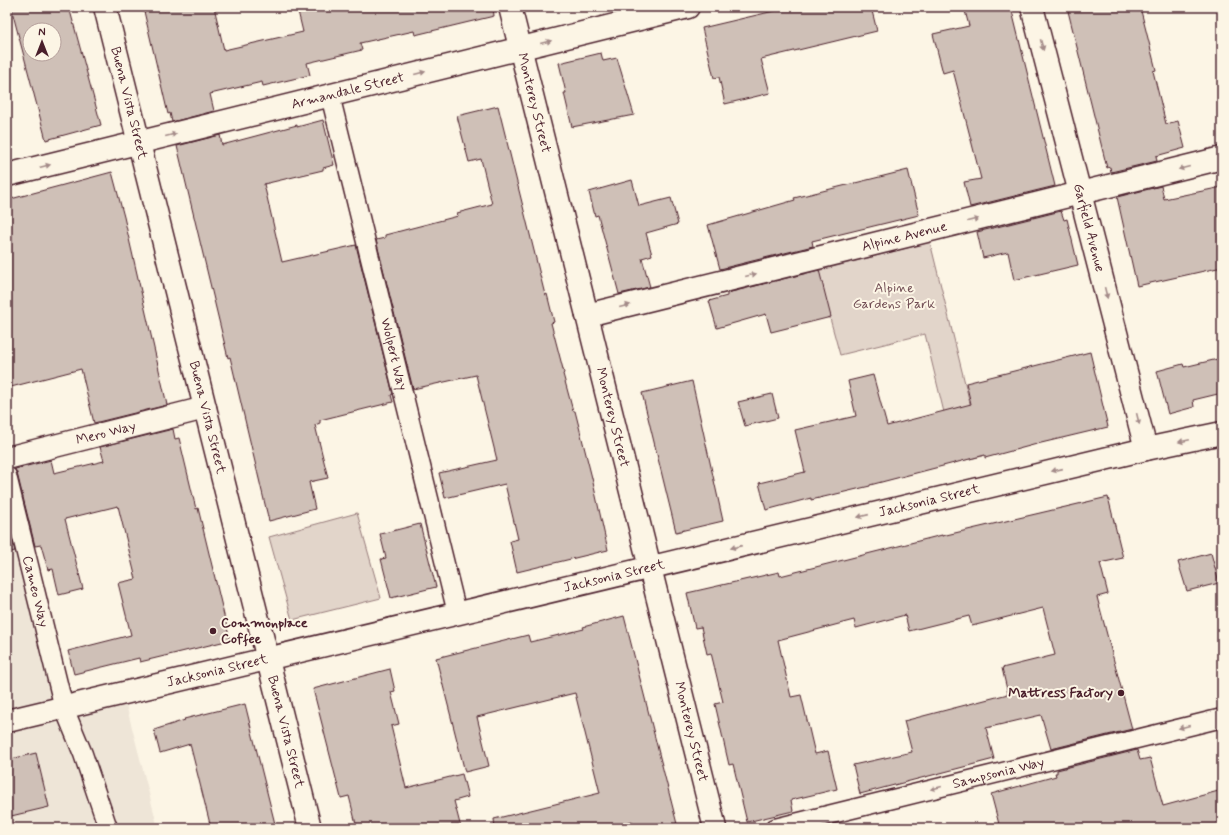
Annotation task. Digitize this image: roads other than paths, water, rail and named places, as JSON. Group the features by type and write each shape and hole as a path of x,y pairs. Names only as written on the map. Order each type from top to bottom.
{"street":[{"name":"Buena Vista Street","path":"105,7 310,828"},
{"name":"Monterey Street","path":"510,7 715,828"},
{"name":"Armandale Street","path":"7,175 688,7"},
{"name":"Garfield Avenue","path":"1032,7 1146,449"},
{"name":"Alpine Avenue","path":"587,315 1222,158"},
{"name":"Mero Way","path":"7,458 205,408"},
{"name":"Jacksonia Street","path":"7,721 1146,449 1222,433"}],"lane":[{"name":"Wolpert Way","path":"330,95 457,614"},
{"name":"Cameo Way","path":"7,476 64,708 84,754 108,828"},
{"name":"Sampsonia Way","path":"775,828 1222,718"}],"place":[{"name":"Commonplace Coffee","path":"213,631"},
{"name":"Mattress Factory","path":"1121,693"}],"park label":[{"name":"Alpine Gardens Park","path":"894,296"}]}
